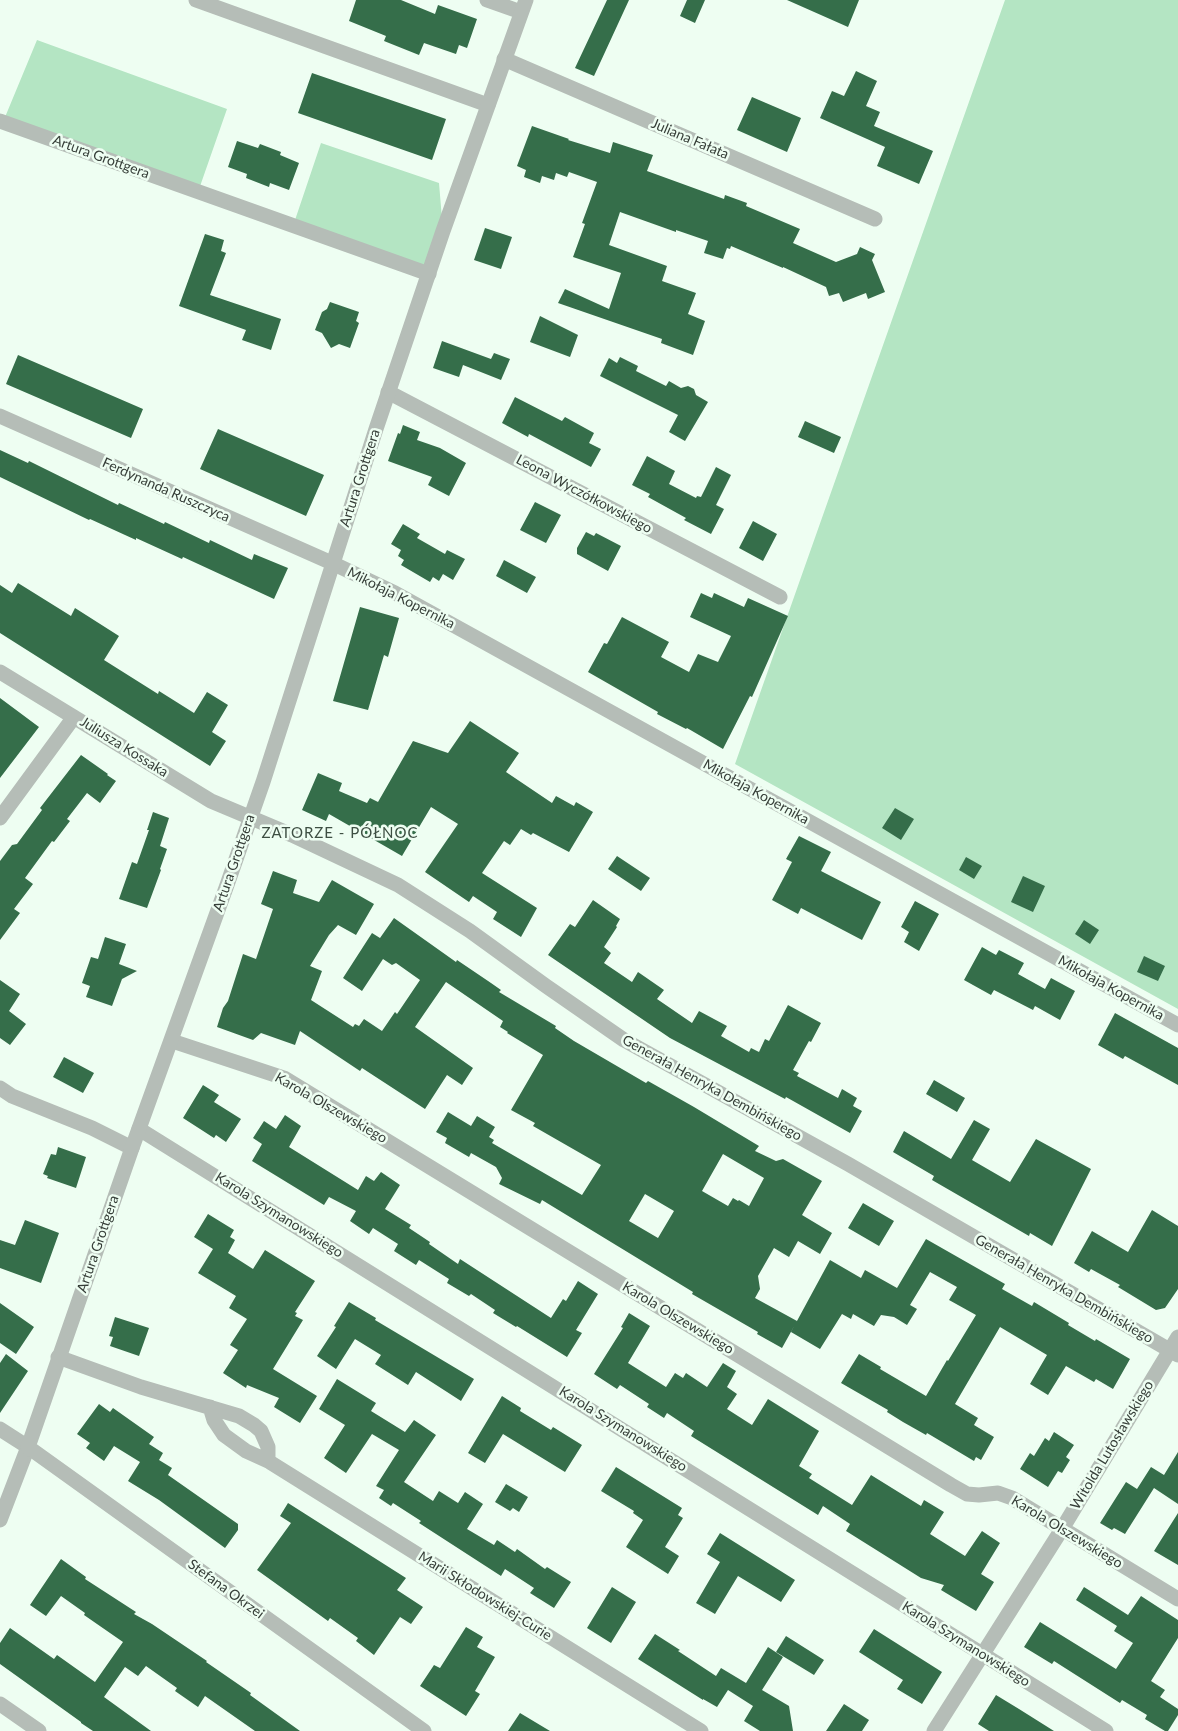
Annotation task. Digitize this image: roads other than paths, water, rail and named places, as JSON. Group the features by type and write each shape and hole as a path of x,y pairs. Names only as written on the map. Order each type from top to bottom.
{"street":[{"path":"196,0 488,105"},
{"name":"Artura Grottgera","path":"0,1520 28,1447 250,818 388,392 524,6 487,0"},
{"name":"Juliana Fałata","path":"504,59 875,219"},
{"name":"Artura Grottgera","path":"0,121 429,274"},
{"name":"Leona Wyczółkowskiego","path":"388,392 780,597"},
{"name":"Ferdynanda Ruszczyca","path":"0,416 332,563"},
{"name":"Mikołaja Kopernika","path":"332,563 395,593 1178,1025"},
{"name":"Juliusza Kossaka","path":"0,672 211,801 250,818"},
{"path":"0,818 74,717"},
{"name":"Generała Henryka Dembińskiego","path":"250,818 292,835 398,886 470,931 624,1040 848,1164 1174,1353"},
{"name":"Karola Olszewskiego","path":"172,1040 284,1078 951,1485 967,1494 979,1496 998,1492 1012,1498 1178,1599"},
{"path":"0,1088 12,1096 92,1128 132,1148"},
{"name":"Karola Szymanowskiego","path":"139,1129 1106,1731"},
{"name":"Witolda Lutosławskiego","path":"934,1731 1174,1353 1178,1337"},
{"path":"58,1358 141,1387 239,1416 254,1425 265,1438 268,1447 268,1461"},
{"name":"Marii Skłodowskiej-Curie","path":"210,1406 218,1428 224,1435 246,1451 268,1461 701,1731"},
{"name":"Stefana Okrzei","path":"0,1429 28,1447 424,1731"},
{"path":"0,1704 39,1731"}],"district":[{"name":"ZATORZE - PÓŁNOC","path":"340,833"}]}
